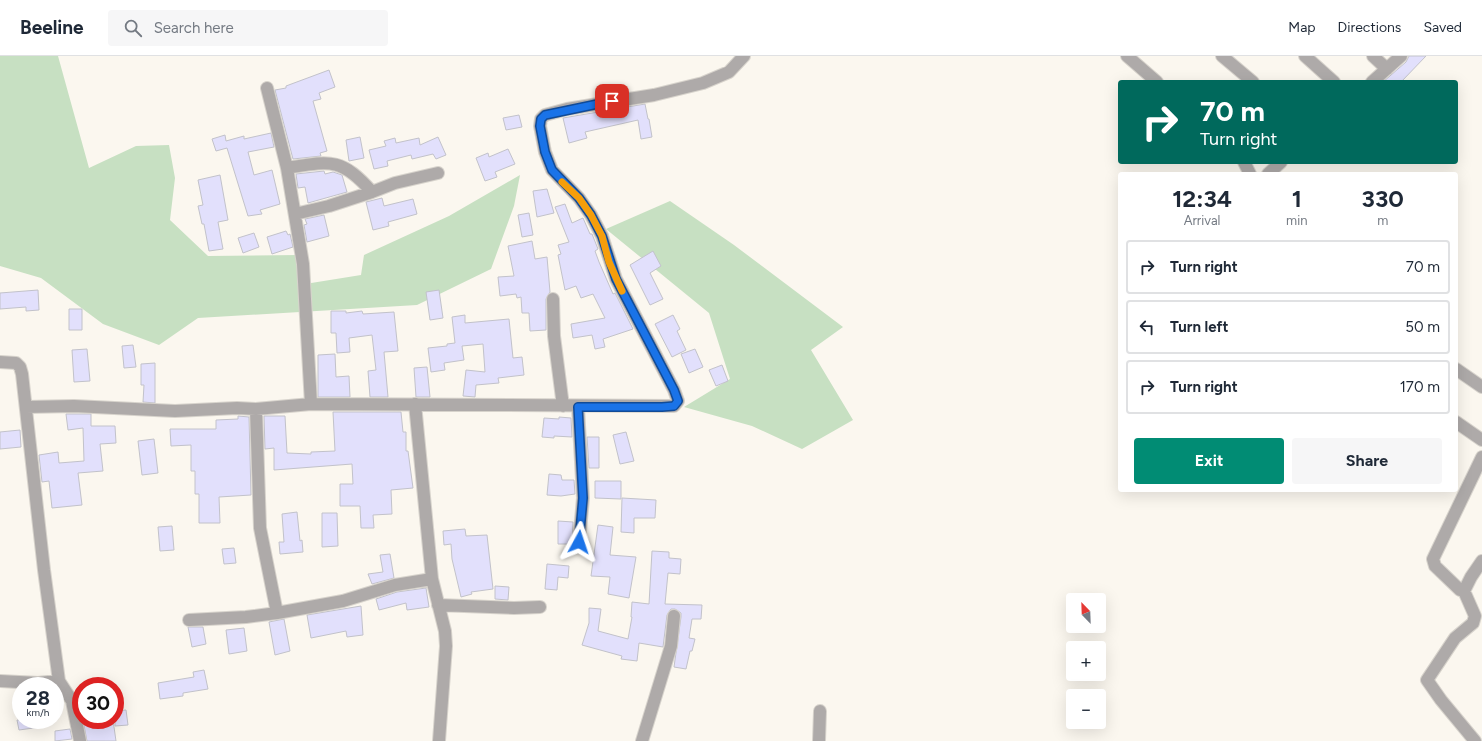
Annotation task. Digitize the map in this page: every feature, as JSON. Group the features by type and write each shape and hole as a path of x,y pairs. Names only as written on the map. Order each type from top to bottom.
{"street":[{"path":"26,408 74,406 175,411 237,408 256,410 311,404 578,407 674,406 678,401 674,390 616,279 602,236 591,215 579,198 552,170 545,152 540,126 541,119 545,115 567,109 665,93 703,84 729,72 744,56"},
{"path":"1127,56 1155,80"},
{"path":"1222,56 1251,80"},
{"path":"1305,56 1332,80"},
{"path":"1373,56 1387,69"},
{"path":"1374,80 1401,56"},
{"path":"267,88 287,168 303,264 311,404"},
{"path":"287,168 315,163 333,164 348,168 372,192"},
{"path":"1270,172 1279,164"},
{"path":"295,214 330,206 395,183 438,173"},
{"path":"553,299 554,336 563,406"},
{"path":"0,362 13,362 20,367 58,677"},
{"path":"1458,370 1482,387"},
{"path":"415,404 432,579 446,646 439,741"},
{"path":"578,407 583,498 579,542"},
{"path":"256,410 260,528 277,613"},
{"path":"1458,423 1482,440"},
{"path":"1475,741 1441,700 1427,680 1455,638 1473,623 1475,616 1464,591 1460,590 1435,566 1433,559 1482,457"},
{"path":"1464,591 1471,577 1482,562"},
{"path":"189,620 246,617 277,613 343,601 395,585 432,579"},
{"path":"438,605 514,608 540,607"},
{"path":"642,741 671,646 674,616"},
{"path":"0,681 12,682"},
{"path":"64,689 72,701 80,741"},
{"path":"819,741 820,711"}],"green space":[{"path":"0,56 58,56 89,168 136,146 169,145 175,178 170,220 208,256 299,255 305,284 361,275 364,255 449,216 520,175 514,206 491,269 417,305 198,318 159,345 103,324 41,278 0,266"},
{"path":"670,201 734,245 843,327 811,350 853,420 802,449 752,426 684,407 730,379 709,313 606,229"}],"building":[{"path":"1409,56 1426,56 1403,80 1385,80 1406,62"},
{"path":"329,70 335,87 319,93 321,99 313,101 327,151 320,153 321,156 293,159 275,90 286,88 286,86"},
{"path":"645,104 652,137 641,139 638,120 585,132 587,138 569,143 563,118"},
{"path":"519,115 522,127 506,130 503,118"},
{"path":"271,133 274,147 248,152 254,175 272,170 280,204 260,210 262,214 248,216 227,148 216,151 212,139 225,135 226,141 244,136 244,139"},
{"path":"360,137 364,158 349,161 346,140"},
{"path":"438,137 446,155 436,159 433,154 412,159 411,155 387,161 388,166 374,169 369,150 386,146 384,141 395,138 396,143 419,138 420,145"},
{"path":"508,149 515,164 495,172 497,177 485,181 476,158 488,153 489,157"},
{"path":"324,171 325,174 333,172 342,175 347,192 308,203 305,187 298,188 296,174"},
{"path":"220,175 228,220 218,222 223,249 209,251 204,224 202,224 198,206 203,205 198,180"},
{"path":"547,189 554,213 537,217 533,191"},
{"path":"382,198 384,206 413,199 417,214 388,222 389,226 373,230 366,202"},
{"path":"565,204 572,223 583,218 590,234 592,234 598,249 595,251 599,262 613,294 615,293 633,329 603,339 605,347 595,349 592,335 573,338 571,324 605,318 593,294 581,298 576,286 565,290 558,255 561,254 558,245 569,242 555,207"},
{"path":"529,213 533,235 522,237 518,215"},
{"path":"324,215 329,236 307,242 304,225 307,224 305,219"},
{"path":"286,231 288,235 290,234 293,247 272,254 267,237"},
{"path":"254,233 259,247 243,253 238,238"},
{"path":"532,241 535,259 547,257 550,292 546,299 546,330 530,331 529,313 522,313 521,297 517,298 516,294 500,296 498,277 514,276 508,246"},
{"path":"653,251 661,266 650,273 663,299 650,305 630,265"},
{"path":"38,290 39,310 26,311 26,307 0,309 0,293"},
{"path":"439,290 443,318 430,320 426,292"},
{"path":"69,309 82,309 82,330 69,330"},
{"path":"331,311 346,311 346,313 362,311 363,314 394,312 398,351 384,352 388,397 370,397 368,371 376,370 372,335 349,338 350,352 337,353 336,333 331,333"},
{"path":"465,315 465,323 509,319 513,358 522,357 524,375 498,378 499,383 476,385 475,397 463,396 466,370 485,372 483,344 462,346 464,360 444,363 445,370 431,372 428,348 447,346 447,344 455,343 452,317"},
{"path":"673,315 680,329 677,331 686,350 672,357 655,324"},
{"path":"133,345 136,367 124,368 122,346"},
{"path":"87,349 90,381 74,382 72,350"},
{"path":"695,349 703,367 689,373 681,354"},
{"path":"335,354 336,377 349,376 350,397 318,397 318,355"},
{"path":"155,363 155,403 143,402 144,385 141,385 141,364"},
{"path":"722,365 728,381 716,386 709,370"},
{"path":"427,367 430,397 416,397 414,368"},
{"path":"333,412 401,412 403,432 406,432 406,451 408,451 413,488 391,490 392,514 373,515 374,528 361,528 360,506 340,506 340,484 353,484 352,464 274,470 274,448 265,449 264,416 285,416 287,453 311,454 311,452 335,451"},
{"path":"66,414 91,414 91,426 115,426 116,443 100,444 103,471 78,473 82,505 52,508 49,481 42,482 39,455 58,452 59,463 84,461 83,428 68,430"},
{"path":"238,416 249,417 251,495 219,497 220,523 199,523 199,494 195,494 195,471 191,471 191,445 171,446 170,429 216,429 216,420 238,419"},
{"path":"559,417 571,418 572,437 542,437 544,418 559,419"},
{"path":"20,430 21,447 0,449 0,432"},
{"path":"626,432 634,461 620,464 613,435"},
{"path":"587,437 599,437 599,468 589,468"},
{"path":"154,439 158,473 142,475 138,441"},
{"path":"549,474 561,475 562,480 574,480 575,494 561,496 547,495"},
{"path":"595,481 621,481 621,499 595,498"},
{"path":"622,498 656,500 655,518 634,518 634,533 621,532"},
{"path":"297,512 300,541 302,540 303,552 280,554 279,542 284,542 282,514"},
{"path":"322,513 337,513 338,546 322,547"},
{"path":"558,521 573,522 572,544 558,544"},
{"path":"598,525 613,527 610,555 636,557 629,598 608,594 610,577 591,576"},
{"path":"172,526 174,550 160,551 158,527"},
{"path":"465,529 466,536 487,535 493,589 471,592 472,594 461,597 452,559 451,544 444,545 443,531"},
{"path":"234,548 236,563 224,564 222,549"},
{"path":"652,551 669,552 669,558 681,559 680,574 668,573 665,604 702,605 701,619 692,619 689,638 695,639 692,651 690,651 686,669 674,667 681,617 681,613 675,609 671,609 667,615 663,647 639,643 637,661 621,659 622,656 582,645 589,623 589,608 601,609 598,631 628,639 632,617 632,602 649,604"},
{"path":"390,554 394,578 372,584 368,574 383,572 380,555"},
{"path":"547,564 569,566 568,578 558,577 557,590 545,589"},
{"path":"495,586 509,587 508,600 495,599"},
{"path":"426,588 429,607 407,610 406,603 379,610 376,599 397,592"},
{"path":"361,606 363,635 347,637 346,631 311,638 307,615"},
{"path":"284,619 290,651 275,655 269,622"},
{"path":"188,627 203,627 206,644 192,647"},
{"path":"244,628 247,651 229,654 226,630"},
{"path":"204,670 208,689 183,693 183,696 160,699 158,683 194,677 193,672"},
{"path":"124,710 126,710 128,725 124,725"},
{"path":"70,729 72,739 55,741 55,731"},
{"path":"85,729 114,729 116,741 87,741"}],"slow traffic":[{"path":"562,182 579,198 591,215 602,236 607,249 609,262 622,291"}],"route":[{"path":"579,542 583,485 578,407 662,407 674,406 678,401 674,390 616,279 609,262 607,249 602,236 591,215 579,198 566,187 552,170 545,152 540,126 541,119 545,115 567,109 612,101"}]}
